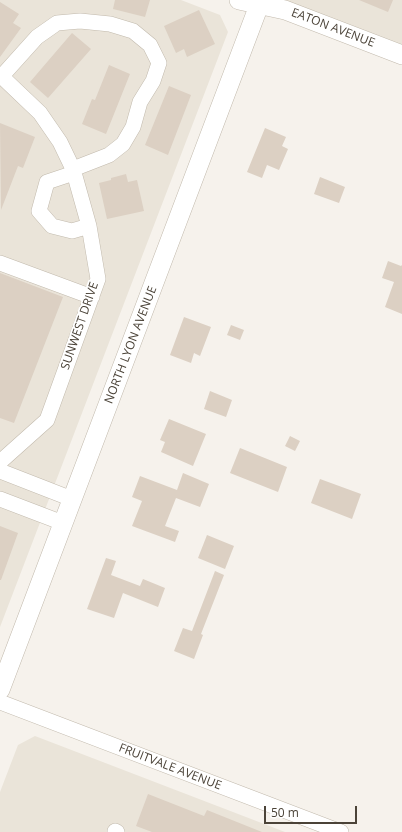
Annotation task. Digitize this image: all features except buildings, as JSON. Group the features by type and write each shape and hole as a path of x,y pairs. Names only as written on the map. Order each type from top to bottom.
{"street":[{"name":"EATON AVENUE","path":"239,0 260,3 285,10 402,55"},
{"name":"NORTH LYON AVENUE","path":"0,690 260,3"},
{"path":"1,76 37,37 57,23 80,21 110,24 133,31 150,45 159,63 153,82 140,102 133,127 123,144 109,155 47,182 39,211 52,226 72,231 89,226"},
{"name":"SUNWEST DRIVE","path":"0,462 46,420 98,279 89,226 74,171 60,142 40,113 1,76"},
{"path":"0,263 92,297"},
{"path":"0,472 72,499"},
{"path":"14,504 23,480"},
{"path":"0,499 63,523"},
{"name":"FRUITVALE AVENUE","path":"0,702 341,832"}],"shaded area":[{"path":"0,0 181,0 220,15 228,32 0,627"},
{"path":"284,0 402,0 402,45"},
{"path":"35,736 285,832 0,832 0,792 18,745"}]}
